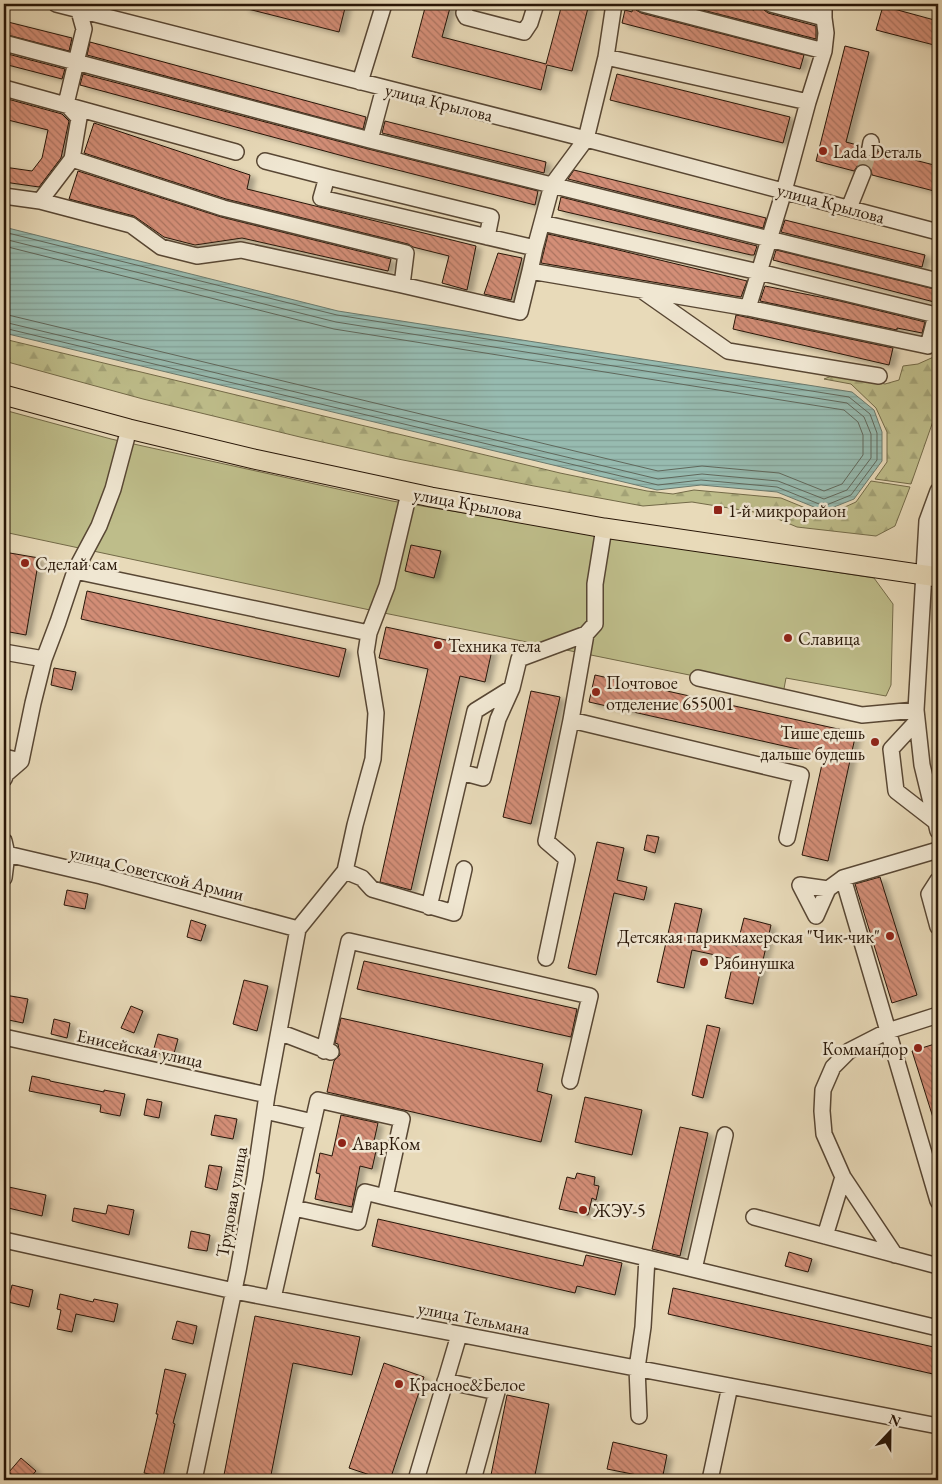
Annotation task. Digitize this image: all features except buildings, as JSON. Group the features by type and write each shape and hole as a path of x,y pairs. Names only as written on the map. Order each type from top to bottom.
{"main road":[{"name":"улица Крылова","path":"4,395 129,429 254,459 408,492 604,528 931,575"}],"street":[{"name":"улица Крылова","path":"56,4 80,7 360,82 586,139 938,232"},
{"path":"360,82 384,4"},
{"path":"466,4 464,13 466,18 524,32 530,23 536,4"},
{"path":"4,196 40,201 131,225 161,247 197,256 241,250 520,312 552,185 586,139 606,57 614,4"},
{"path":"643,4 824,51"},
{"path":"748,308 824,51 826,33 824,11 771,4"},
{"path":"66,104 84,29 80,7"},
{"path":"4,43 370,140 938,281"},
{"path":"606,57 808,102"},
{"path":"4,88 236,152"},
{"path":"370,140 384,88"},
{"path":"40,201 72,159 79,118 66,104"},
{"path":"72,159 223,208 406,254 402,285"},
{"path":"265,161 491,217 487,237"},
{"path":"849,208 864,173"},
{"path":"327,177 321,198 535,248"},
{"path":"530,272 748,308 928,346 936,315 759,272 542,223"},
{"path":"641,290 728,351 879,376"},
{"path":"4,779 6,774 21,762 44,659 75,571 99,526 113,489 129,429"},
{"path":"931,575 927,521 938,491"},
{"path":"298,929 345,871 373,759 376,713 366,652 369,633 387,586 408,492"},
{"path":"461,772 483,778 498,719 512,688 519,659 586,634 595,624 595,584 604,528"},
{"path":"937,826 922,765 916,716 931,575 938,549"},
{"path":"75,571 369,633"},
{"path":"546,958 567,859 546,841 571,720 586,634"},
{"path":"4,652 44,659"},
{"path":"698,678 862,715 916,716"},
{"path":"430,907 475,711 512,688"},
{"path":"916,716 891,749 896,791 937,826"},
{"path":"571,720 801,775 787,838"},
{"path":"4,758 21,762"},
{"path":"4,878 6,847"},
{"name":"улица Советской Армии","path":"6,847 101,876 298,929"},
{"path":"828,889 843,878 938,850"},
{"path":"345,871 362,878 372,889 454,913 464,869"},
{"path":"843,878 938,1201"},
{"path":"938,880 929,894 938,928"},
{"name":"Трудовая улица","path":"194,1480 234,1291 255,1177 267,1095 298,929"},
{"path":"279,1032 328,1052 349,941 590,996 570,1081"},
{"path":"895,1255 843,1177 824,1134 823,1090 833,1067 849,1051 888,1032 938,1015"},
{"name":"Енисейская улица","path":"4,1037 267,1095"},
{"path":"273,1298 318,1100 402,1119 385,1197"},
{"path":"265,1111 313,1122"},
{"path":"694,1269 725,1135"},
{"path":"825,1236 843,1177"},
{"path":"294,1208 358,1222 365,1192 938,1328"},
{"path":"754,1217 938,1266"},
{"name":"улица Тельмана","path":"4,1240 234,1291 938,1426"},
{"path":"640,1416 637,1368 643,1327 648,1258"},
{"path":"416,1480 459,1335"},
{"path":"445,1381 496,1392 473,1480"},
{"path":"710,1480 730,1386"}],"green space":[{"path":"4,339 560,473 647,491 673,494 694,490 781,498 825,516 856,502 871,481 910,487 895,526 876,536 797,527 766,514 692,502 643,506 398,459 143,399 4,361"},
{"path":"938,355 938,407 911,484 875,479 887,462 887,432 876,408 851,384 824,379 840,373 885,384 899,380 903,366 918,364"},
{"path":"4,410 111,439 392,501 614,538 874,578 893,604 891,685 886,696 786,678 783,694 384,613 4,532"},
{"path":"938,607 938,732 936,618"}],"water":[{"path":"4,227 338,311 852,392 874,410 882,432 882,461 854,499 824,511 777,492 701,485 657,490 4,333"}],"tunnel":[{"path":"863,173 870,148"}],"place":[{"name":"Lada Dеталь","path":"823,151"},
{"name":"1-й микрорайон","path":"718,510"},
{"name":"Сделай сам","path":"25,563"},
{"name":"Славица","path":"788,638"},
{"name":"Техника тела","path":"438,645"},
{"name":"Почтовое отделение 655001","path":"596,692"},
{"name":"Тише едешь дальше будешь","path":"875,742"},
{"name":"Детсякая парикмахерская \"Чик-чик\"","path":"890,936"},
{"name":"Рябинушка","path":"704,962"},
{"name":"Коммандор","path":"918,1048"},
{"name":"АварКом","path":"342,1143"},
{"name":"ЖЭУ-5","path":"583,1210"},
{"name":"Красное&Белое","path":"399,1384"}]}
